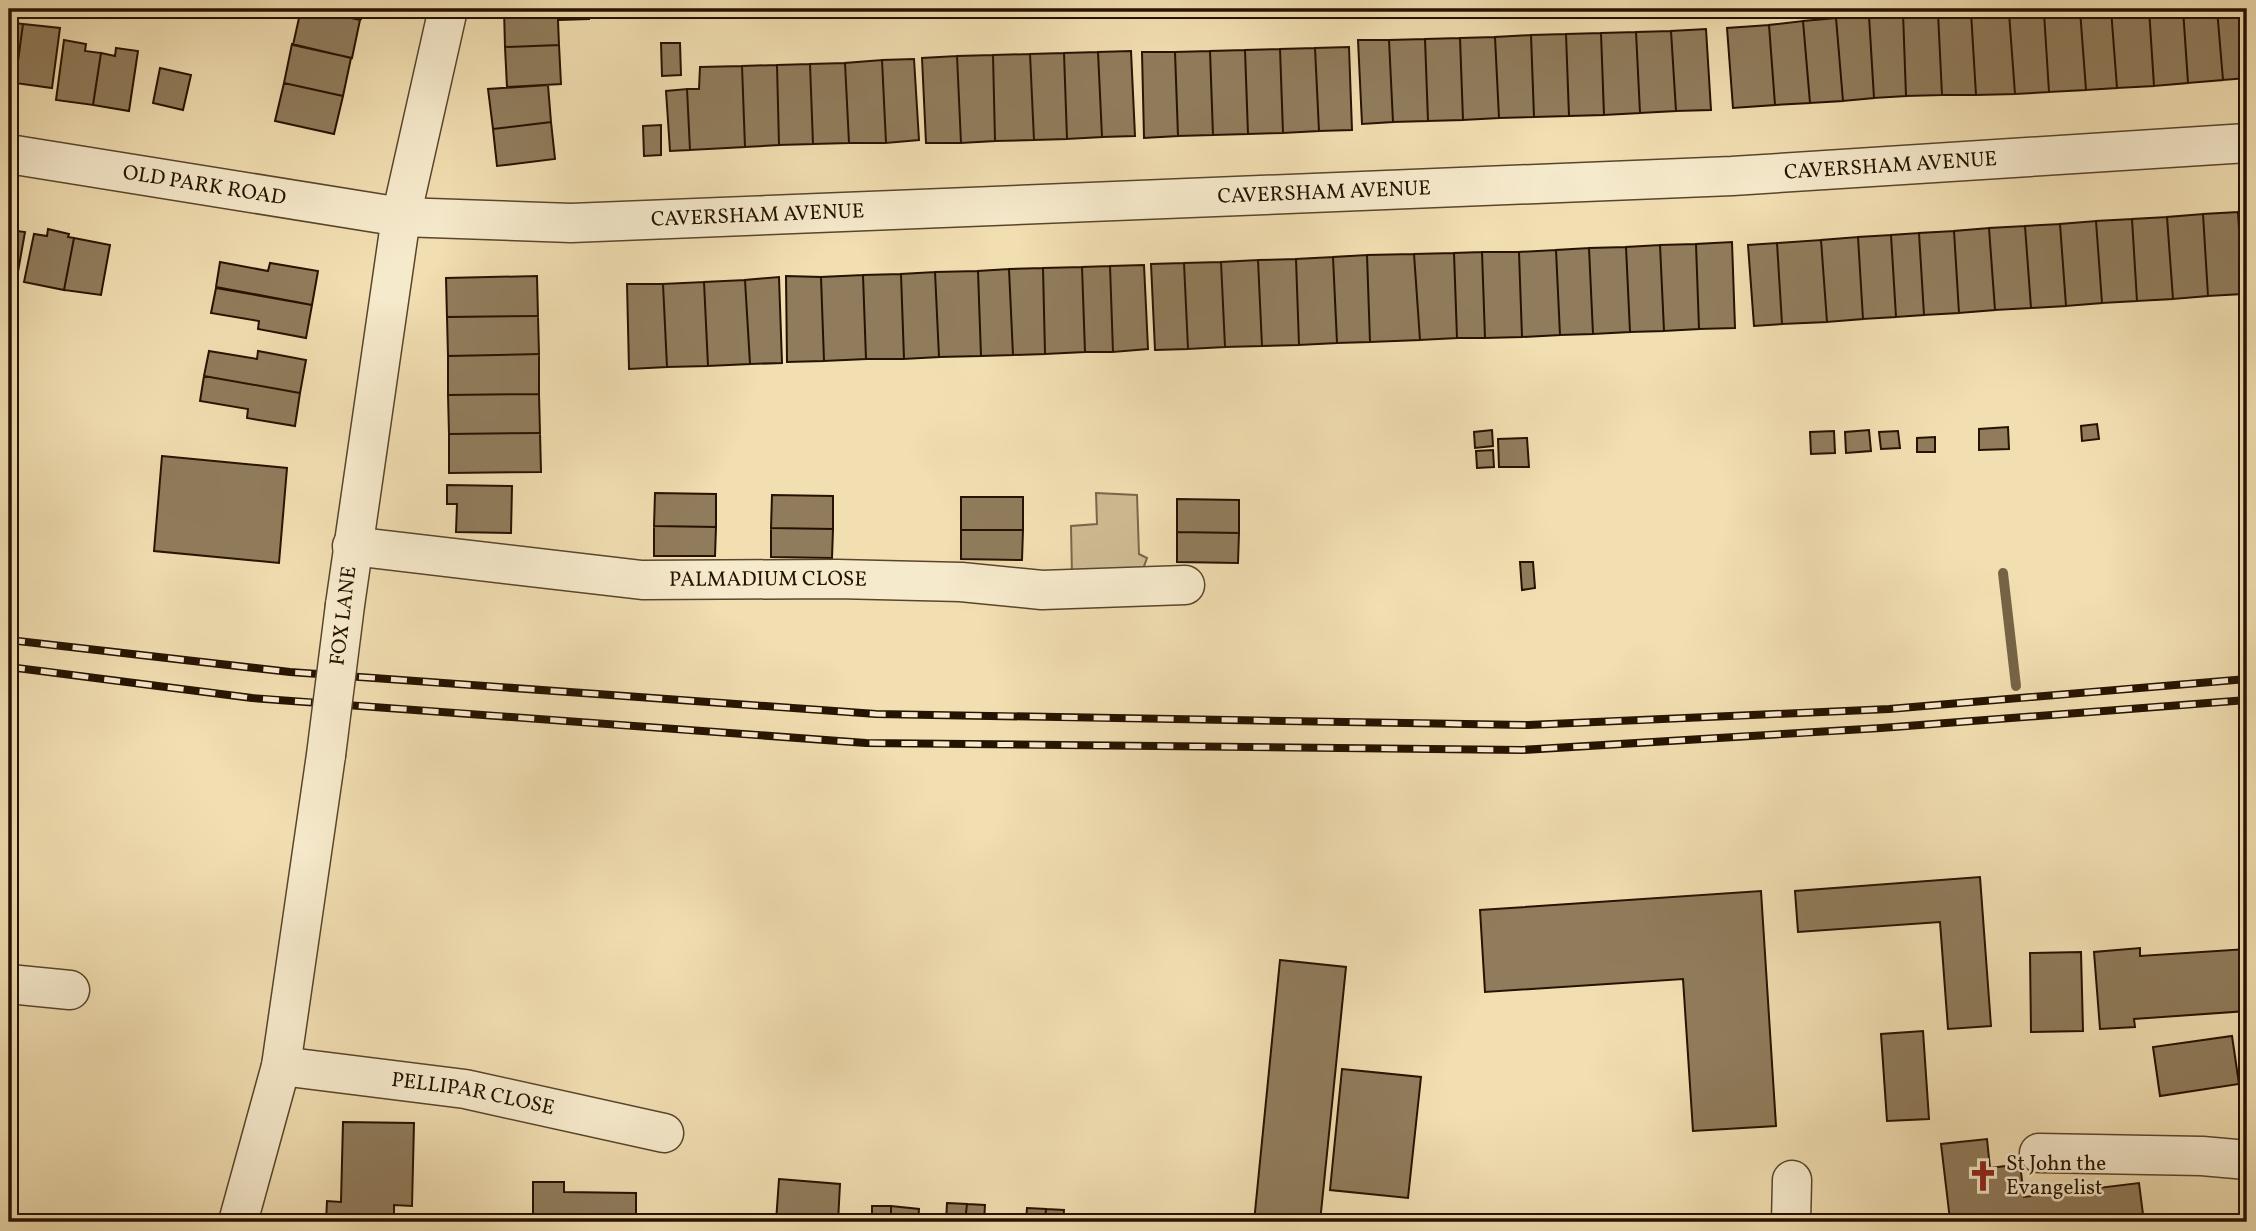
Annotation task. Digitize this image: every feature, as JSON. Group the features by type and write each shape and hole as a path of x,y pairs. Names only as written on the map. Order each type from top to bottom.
{"street":[{"name":"FOX LANE","path":"238,1222 281,1066 319,816 352,546 401,217 448,9"},
{"name":"CAVERSHAM AVENUE","path":"401,217 571,223 1732,176 2247,143"},
{"name":"OLD PARK ROAD","path":"9,154 401,217"},
{"name":"PALMADIUM CLOSE","path":"352,546 642,580 837,579 948,582 1042,590 1185,584"},
{"path":"9,984 69,990"},
{"name":"PELLIPAR CLOSE","path":"281,1066 465,1088 664,1133"},
{"path":"2039,1153 2202,1156 2247,1160"},
{"path":"1791,1222 1792,1180"}],"shaded area":[{"path":"1096,493 1137,495 1139,554 1147,558 1140,577 1072,576 1071,526 1097,524"}],"building":[{"path":"301,9 360,20 352,58 293,45"},
{"path":"312,9 363,9 361,19"},
{"path":"504,9 588,9 589,19 558,20 559,45 505,47"},
{"path":"2111,9 2149,9 2154,86 2117,88"},
{"path":"2111,9 2117,88 2086,90 2080,10"},
{"path":"2149,9 2183,9 2188,83 2154,86"},
{"path":"2183,9 2217,9 2223,80 2188,83"},
{"path":"2217,9 2247,9 2247,78 2223,80"},
{"path":"2080,10 2086,90 2049,92 2044,13"},
{"path":"1971,12 2009,13 2015,94 1976,95"},
{"path":"1971,12 1976,95 1942,95 1938,13"},
{"path":"1903,13 1938,13 1942,95 1906,96"},
{"path":"1903,13 1906,96 1874,98 1869,16"},
{"path":"2009,13 2044,13 2049,92 2015,94"},
{"path":"1869,16 1874,98 1843,101 1836,18"},
{"path":"1836,18 1843,101 1810,103 1803,21"},
{"path":"1803,21 1810,103 1775,105 1769,25"},
{"path":"9,22 23,24 15,83 9,82"},
{"path":"23,24 60,28 52,88 15,83"},
{"path":"1769,25 1775,105 1733,108 1727,28"},
{"path":"1706,29 1711,110 1676,111 1671,31"},
{"path":"1671,31 1676,111 1640,113 1636,32"},
{"path":"1636,32 1640,113 1604,115 1601,33"},
{"path":"1601,33 1604,115 1569,116 1566,34"},
{"path":"1566,34 1569,116 1534,117 1531,35"},
{"path":"1531,35 1534,117 1499,118 1495,37"},
{"path":"1495,37 1499,118 1463,120 1460,38"},
{"path":"1460,38 1463,120 1428,121 1425,39"},
{"path":"1425,39 1428,121 1393,122 1389,40"},
{"path":"64,40 86,44 85,51 101,53 93,105 56,100"},
{"path":"1358,40 1389,40 1393,122 1362,124"},
{"path":"661,43 680,43 681,75 662,76"},
{"path":"292,44 351,58 343,96 284,83"},
{"path":"559,45 561,84 507,87 505,47"},
{"path":"1349,47 1352,130 1319,131 1315,48"},
{"path":"116,48 138,51 129,111 93,105 101,53 115,56"},
{"path":"1315,48 1319,131 1283,133 1280,49"},
{"path":"1280,49 1283,133 1248,134 1245,50"},
{"path":"1245,50 1248,134 1213,135 1210,51"},
{"path":"1131,51 1135,136 1102,137 1098,52"},
{"path":"1210,51 1213,135 1178,136 1175,52"},
{"path":"1098,52 1102,137 1067,139 1064,53"},
{"path":"1142,52 1175,52 1178,136 1144,138"},
{"path":"1064,53 1067,139 1034,140 1030,54"},
{"path":"1030,54 1034,140 995,141 993,55"},
{"path":"993,55 995,141 961,143 957,56"},
{"path":"957,56 961,143 926,143 922,58"},
{"path":"914,59 919,140 886,143 882,60"},
{"path":"882,60 886,143 849,143 845,63"},
{"path":"845,63 849,143 813,144 810,64"},
{"path":"810,64 813,144 779,145 777,65"},
{"path":"777,65 779,145 745,147 742,66"},
{"path":"742,66 745,147 690,150 687,89 699,89 700,67"},
{"path":"160,68 191,75 183,110 153,103"},
{"path":"284,83 343,96 334,134 275,121"},
{"path":"548,85 551,122 493,129 488,89"},
{"path":"687,89 690,150 670,151 666,91"},
{"path":"551,122 555,159 497,166 493,129"},
{"path":"661,125 661,155 644,156 643,126"},
{"path":"2247,211 2247,294 2243,294 2238,212"},
{"path":"2238,212 2243,294 2208,296 2203,214"},
{"path":"2203,214 2208,296 2173,299 2167,217"},
{"path":"2167,217 2173,299 2137,301 2132,219"},
{"path":"2132,219 2137,301 2102,303 2096,221"},
{"path":"2096,221 2102,303 2066,306 2060,224"},
{"path":"2060,224 2066,306 2031,308 2025,226"},
{"path":"2025,226 2031,308 1995,310 1989,228"},
{"path":"1989,228 1995,310 1959,313 1954,231"},
{"path":"48,229 69,234 68,237 74,238 64,290 24,282 34,234 47,236"},
{"path":"9,230 25,232 16,283 9,282"},
{"path":"1954,231 1959,313 1924,315 1919,233"},
{"path":"1919,233 1924,315 1896,317 1891,235"},
{"path":"1891,235 1896,317 1863,319 1858,237"},
{"path":"1858,237 1863,319 1827,322 1821,240"},
{"path":"74,238 110,245 101,295 64,290"},
{"path":"1821,240 1827,322 1782,324 1777,243"},
{"path":"1732,242 1735,328 1699,329 1696,244"},
{"path":"1777,243 1782,324 1754,326 1748,245"},
{"path":"1696,244 1699,329 1664,331 1660,245"},
{"path":"1660,245 1664,331 1630,332 1626,247"},
{"path":"1626,247 1630,332 1593,334 1589,248"},
{"path":"1589,248 1593,334 1560,335 1556,250"},
{"path":"1556,250 1560,335 1522,337 1519,252"},
{"path":"1482,252 1485,338 1457,338 1454,253"},
{"path":"1482,252 1519,252 1522,337 1485,338"},
{"path":"1454,253 1457,338 1420,340 1414,254"},
{"path":"1414,254 1420,340 1370,342 1367,255"},
{"path":"1367,255 1370,342 1337,343 1333,257"},
{"path":"1333,257 1337,343 1299,345 1296,259"},
{"path":"1296,259 1299,345 1262,346 1258,260"},
{"path":"1258,260 1262,346 1225,347 1221,262"},
{"path":"220,262 268,271 270,263 318,271 312,305 216,287"},
{"path":"1221,262 1225,347 1188,349 1184,263"},
{"path":"1184,263 1188,349 1155,350 1151,264"},
{"path":"1144,265 1148,349 1113,352 1110,266"},
{"path":"1110,266 1113,352 1085,352 1082,267"},
{"path":"1082,267 1085,352 1045,354 1043,268"},
{"path":"1043,268 1045,354 1013,355 1009,269"},
{"path":"1009,269 1013,355 981,356 978,271"},
{"path":"978,271 981,356 939,357 935,272"},
{"path":"935,272 939,357 904,359 901,274"},
{"path":"901,274 904,359 866,359 863,275"},
{"path":"863,275 866,359 824,361 821,277"},
{"path":"537,276 538,316 447,317 446,278"},
{"path":"786,276 821,277 824,361 787,362"},
{"path":"779,277 782,363 750,364 745,280"},
{"path":"745,280 750,364 708,366 704,282"},
{"path":"704,282 708,366 667,367 663,284"},
{"path":"627,284 663,284 667,367 629,369"},
{"path":"216,288 312,305 306,338 258,329 259,321 211,313"},
{"path":"538,316 539,354 448,356 447,317"},
{"path":"209,351 257,359 258,351 306,360 300,393 204,376"},
{"path":"539,354 539,394 448,395 448,356"},
{"path":"204,376 300,393 295,426 247,418 248,409 200,401"},
{"path":"539,394 540,433 449,434 448,395"},
{"path":"2097,424 2099,439 2082,441 2081,426"},
{"path":"2008,427 2009,449 1979,450 1979,429"},
{"path":"1492,430 1493,446 1475,448 1474,432"},
{"path":"1869,430 1871,451 1846,453 1845,432"},
{"path":"1834,431 1835,453 1811,454 1810,432"},
{"path":"1898,431 1900,448 1881,449 1879,432"},
{"path":"540,433 541,472 449,473 449,434"},
{"path":"1935,437 1935,452 1917,452 1917,438"},
{"path":"1527,438 1529,467 1499,467 1498,439"},
{"path":"1493,450 1494,467 1477,468 1476,451"},
{"path":"162,456 287,468 279,563 154,551"},
{"path":"447,485 512,486 511,533 456,532 457,504 447,504"},
{"path":"655,493 716,494 716,527 654,526"},
{"path":"772,495 833,496 833,529 771,528"},
{"path":"961,497 1023,497 1023,530 961,530"},
{"path":"1177,499 1239,500 1239,533 1177,532"},
{"path":"654,526 716,527 715,556 654,556"},
{"path":"771,528 833,529 832,558 771,557"},
{"path":"961,530 1023,530 1022,560 961,559"},
{"path":"1177,532 1239,533 1238,563 1177,562"},
{"path":"1520,562 1533,562 1535,588 1522,590"},
{"path":"1980,877 1991,1026 1948,1029 1940,922 1798,932 1795,891"},
{"path":"1761,891 1776,1126 1693,1131 1683,979 1485,992 1480,910"},
{"path":"2140,948 2140,956 2247,949 2247,1011 2134,1019 2135,1027 2100,1029 2094,952"},
{"path":"2081,952 2083,1031 2031,1032 2030,953"},
{"path":"1280,960 1346,967 1320,1222 1254,1222"},
{"path":"1923,1031 1929,1119 1887,1121 1881,1034"},
{"path":"2232,1036 2239,1084 2160,1096 2153,1047"},
{"path":"1342,1069 1421,1077 1408,1198 1330,1190"},
{"path":"343,1122 414,1123 412,1206 394,1205 394,1222 326,1222 327,1201 341,1202"},
{"name":"St John the Evangelist","path":"1987,1139 1990,1168 2020,1164 2024,1197 2139,1183 2144,1222 1988,1222 1987,1216 1950,1220 1941,1144"},
{"path":"779,1179 840,1184 838,1222 776,1222"},
{"path":"533,1182 564,1182 564,1192 636,1193 636,1222 533,1222"},
{"path":"947,1203 967,1204 965,1222 946,1222"},
{"path":"967,1204 985,1205 984,1222 965,1222"},
{"path":"872,1206 891,1206 891,1222 872,1222"},
{"path":"891,1206 919,1209 918,1222 891,1222"},
{"path":"1027,1208 1046,1209 1045,1222 1026,1222"},
{"path":"1046,1209 1064,1210 1063,1222 1045,1222"}],"waterway":[{"path":"2003,573 2016,686"}],"railway":[{"path":"9,640 290,672 876,714 1528,725 1889,709 2247,679"},
{"path":"9,667 252,698 866,743 1522,750 1881,728 2247,700"}],"place":[{"name":"St John the Evangelist","path":"1983,1176"}]}
